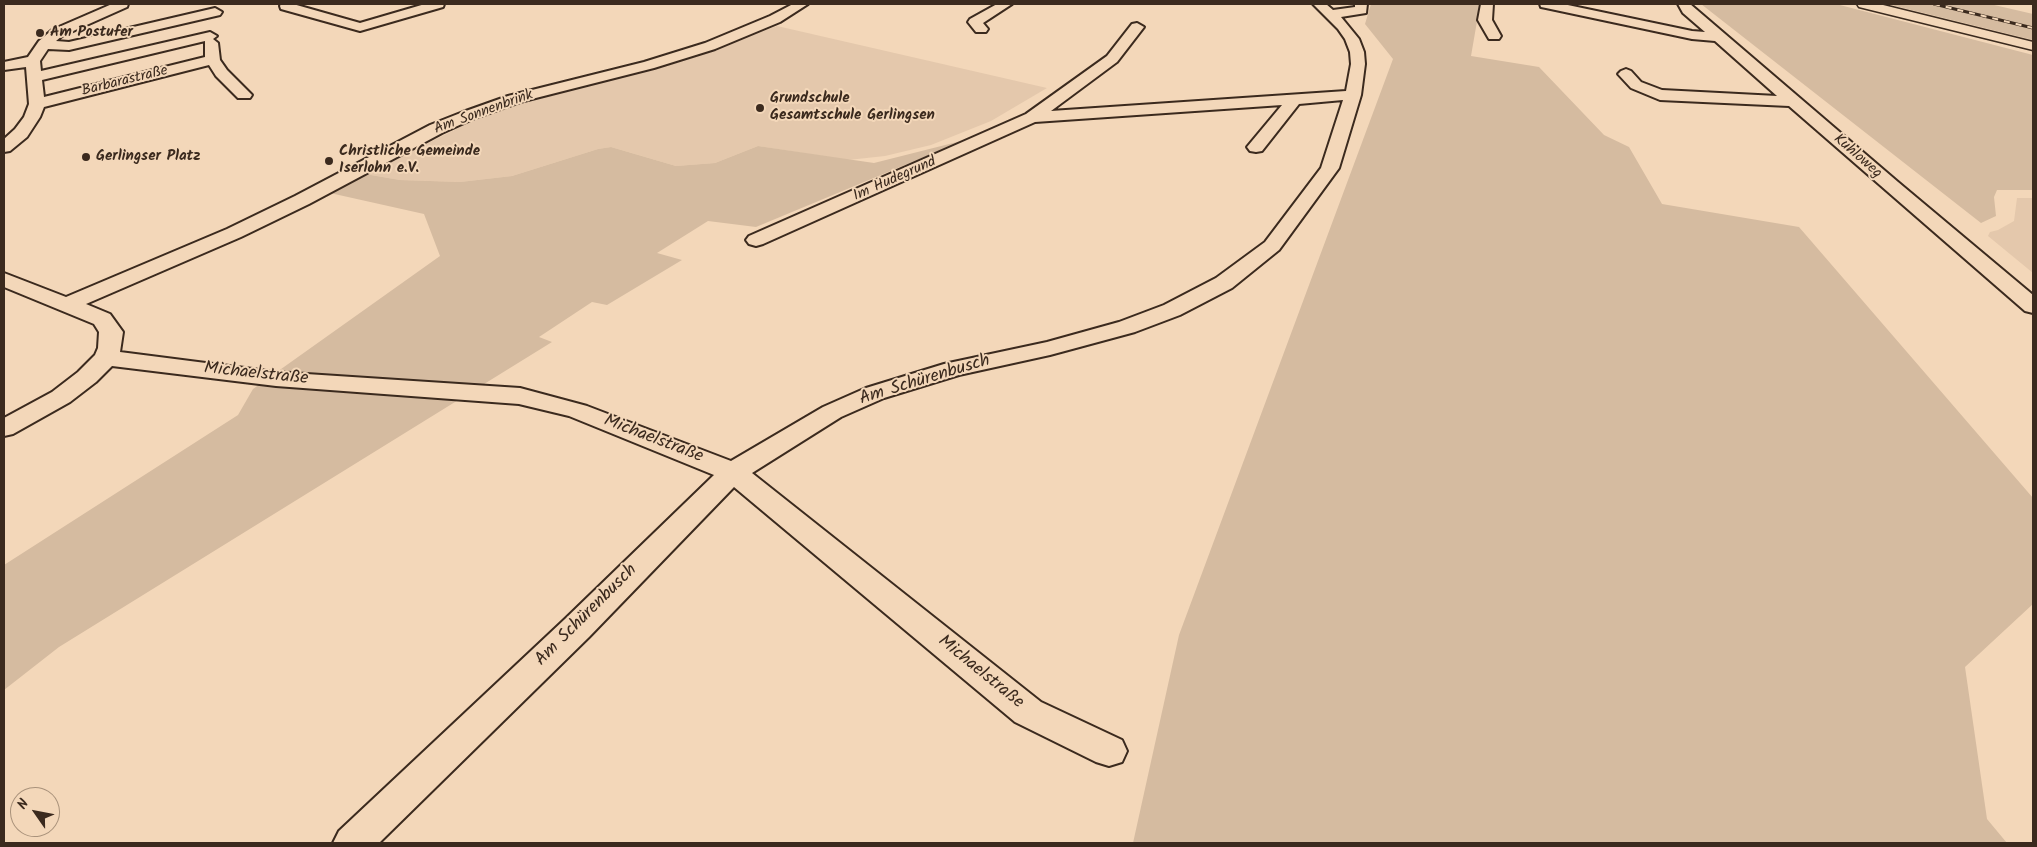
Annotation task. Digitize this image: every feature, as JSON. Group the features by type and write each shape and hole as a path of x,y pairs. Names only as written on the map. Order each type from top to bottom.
{"street":[{"path":"4,147 21,133 34,111 33,61 44,44 57,33 122,4"},
{"path":"287,4 286,6 360,27 438,4"},
{"name":"Am Sonnenbrink","path":"68,304 234,233 302,200 436,129 469,115 514,99 649,65 710,46 776,19 802,4"},
{"path":"981,30 976,22 1006,4"},
{"name":"Am Schürenbusch","path":"353,843 577,628 733,472 832,412 875,393 953,369 1050,348 1127,328 1172,310 1224,283 1272,246 1330,168 1353,95 1358,64 1357,52 1352,38 1320,4"},
{"path":"1331,14 1361,10 1361,4"},
{"path":"1486,4 1485,20 1494,36"},
{"path":"1546,4 1560,5 1692,35 1720,37"},
{"name":"Kuhloweg","path":"1684,4 1793,101 2033,306"},
{"path":"1864,4 2033,46"},
{"path":"44,44 69,46 216,8 210,36 213,60 221,73 244,95"},
{"name":"Im Hudegrund","path":"756,240 1032,117 1112,59 1137,27"},
{"name":"Barbarastraße","path":"34,77 56,74 210,36"},
{"name":"Barbarastraße","path":"13,121 34,111 213,60"},
{"path":"4,66 33,61"},
{"path":"1626,74 1636,85 1660,95 1793,101"},
{"name":"Im Hudegrund","path":"1032,117 1353,95"},
{"path":"1256,147 1293,100"},
{"path":"4,279 102,319 111,332 110,348 106,358 87,377 60,397 4,428"},
{"name":"Michaelstraße","path":"106,358 276,379 520,396 578,411 733,472 1028,712 1109,750"}],"shaded area":[{"path":"1371,4 1480,4 1471,56 1539,67 1604,135 1629,147 1662,204 1799,227 2033,498 2033,604 1965,667 1987,819 2007,843 1133,843 1179,635 1393,59 1365,24"},
{"path":"1701,4 1836,4 2033,55 2033,190 1997,190 1994,197 1996,216 1981,223"},
{"path":"1887,4 1990,4 2033,14 2033,40"},
{"name":"Grundschule Gesamtschule Gerlingsen","path":"777,26 1047,88 991,121 931,145 885,156 848,160 758,146 715,163 676,166 611,147 598,149 512,176 460,182 400,180 365,174 487,114 712,49"},
{"path":"965,140 756,227 708,221 657,253 682,260 607,305 592,302 539,337 552,342 59,647 4,690 4,565 238,415 253,389 440,256 424,214 330,193 365,174 400,180 460,182 512,176 598,149 611,147 676,166 715,163 758,146 874,163"},
{"path":"2017,198 2033,198 2033,273 1988,236 1990,232 1998,230 2014,221"}],"railway":[{"path":"1934,4 2033,28"}],"place":[{"name":"Am Postufer","path":"40,33"},
{"name":"Grundschule Gesamtschule Gerlingsen","path":"760,108"},
{"name":"Gerlingser Platz","path":"86,157"},
{"name":"Christliche Gemeinde Iserlohn e.V.","path":"329,161"}]}
